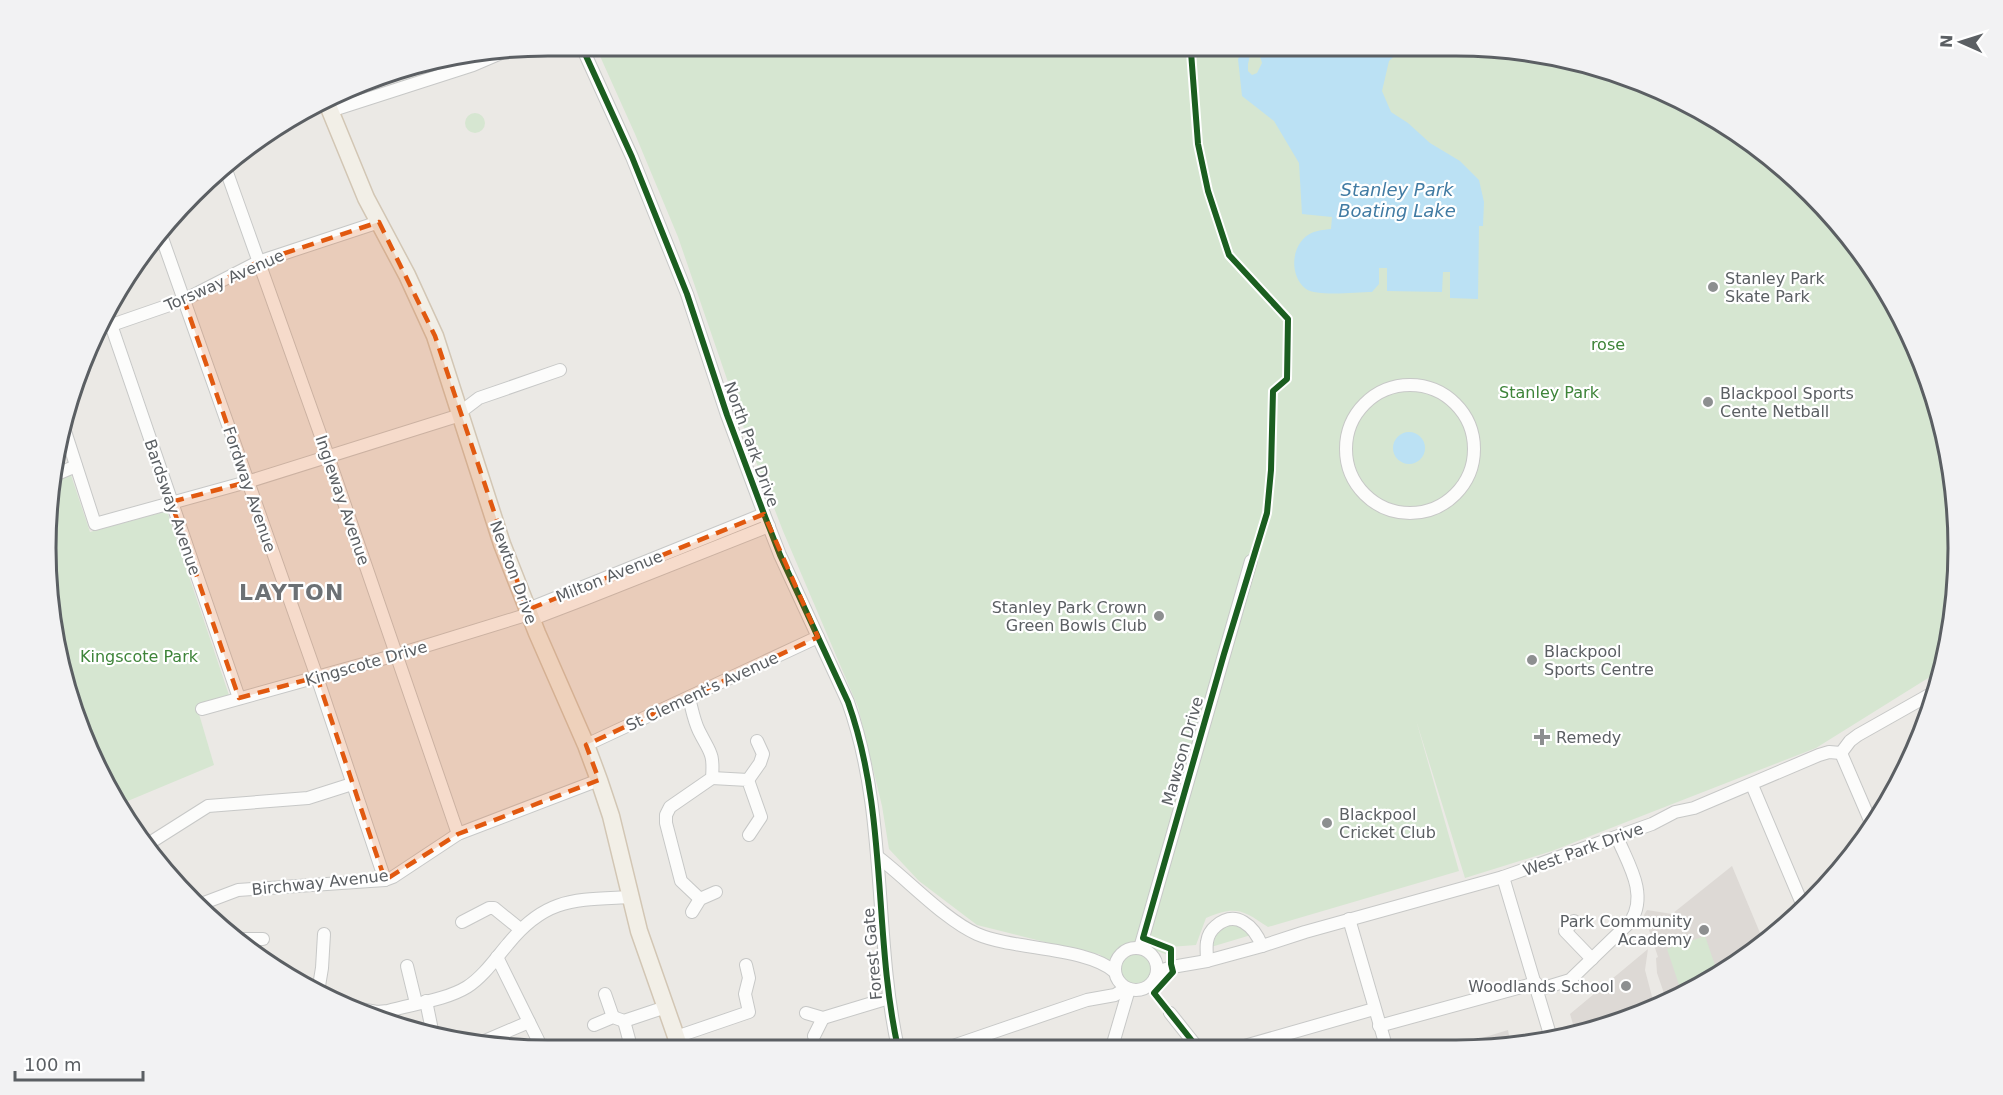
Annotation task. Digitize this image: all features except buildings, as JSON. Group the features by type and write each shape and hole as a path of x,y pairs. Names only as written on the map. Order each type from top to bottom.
{"main road":[{"name":"Newton Drive","path":"328,107 351,163 379,222 408,275 435,336 502,544 599,780 611,816 641,938 677,1040"}],"street":[{"name":"North Park Drive","path":"586,56 632,157 687,294 727,415 764,514 849,702 857,728 873,808 879,857"},
{"path":"328,107 485,60"},
{"name":"Ingleway Avenue","path":"228,174 328,456 458,834"},
{"name":"Torsway Avenue","path":"110,322 184,300 258,262 379,222"},
{"name":"Fordway Avenue","path":"163,241 317,677 385,880"},
{"name":"Bardsway Avenue","path":"108,326 239,698"},
{"path":"68,440 95,524 247,482 454,417 479,398 560,370"},
{"path":"1412,384 1442,393 1458,406 1473,434 1474,450 1472,467 1465,483 1454,496 1441,506 1425,512 1408,514 1384,508 1364,494 1352,477 1346,462 1345,446 1348,430 1355,415 1365,402 1380,392 1396,386 1412,384"},
{"path":"62,472 76,466"},
{"name":"Milton Avenue","path":"764,514 533,607 529,614 538,617 769,526"},
{"name":"Mawson Drive","path":"1146,951 1251,561"},
{"name":"Kingscote Drive","path":"202,709 396,655 529,614"},
{"name":"St Clement's Avenue","path":"586,745 818,637"},
{"path":"1868,816 1841,753 1858,735 1924,697"},
{"path":"689,698 699,730 714,761 712,778"},
{"path":"748,780 760,763 763,754 756,741"},
{"name":"West Park Drive","path":"1155,978 1168,968 1207,961 1503,877 1660,821 1675,812 1694,808 1819,755 1841,753"},
{"path":"700,898 681,881 666,815 676,802 712,778 748,780"},
{"name":"Birchway Avenue","path":"207,902 238,890 385,880 458,834 599,780"},
{"path":"748,780 765,816 749,835"},
{"path":"153,841 208,806 308,798 352,784"},
{"path":"1752,785 1800,898"},
{"path":"1379,1026 1570,980 1631,921 1636,912 1640,899 1637,885 1617,837"},
{"path":"879,857 952,918 978,935 994,941 1084,957 1111,958 1129,949 1146,951 1157,965 1155,978 1146,988 1128,989 1120,984 1115,974 1105,965 1084,957"},
{"name":"Forest Gate","path":"879,857 889,998 897,1040"},
{"path":"1503,877 1549,1030"},
{"path":"692,912 700,898 716,892"},
{"path":"383,1011 421,1002 469,986 497,957 519,929 531,919 566,902 630,897"},
{"path":"462,922 489,908 494,908 519,929"},
{"path":"1207,961 1207,941 1210,932 1227,920 1239,919 1249,925 1258,936 1262,946"},
{"path":"1349,920 1384,1040"},
{"path":"1574,921 1565,931 1592,958"},
{"path":"319,984 324,934"},
{"path":"249,939 263,939"},
{"name":"West Park Drive","path":"1146,951 1170,959 1207,961"},
{"path":"1087,1000 1107,988 1115,974 1115,963 1119,956"},
{"path":"497,957 537,1039"},
{"path":"683,1040 749,1012 745,994 749,978 746,965"},
{"path":"406,966 429,1025"},
{"path":"981,1040 1087,1000 1114,995 1128,989"},
{"path":"1114,1040 1128,989"},
{"path":"605,994 629,1040"},
{"path":"806,1013 823,1018 889,998"},
{"path":"594,1025 666,1007"},
{"path":"1266,1040 1374,1009"},
{"path":"1170,1012 1192,1040"},
{"path":"814,1036 823,1018"},
{"path":"496,1036 529,1022"}],"highlighted area":[{"path":"379,222 435,336 527,610 764,514 818,637 586,745 599,780 458,834 385,880 317,677 239,698 171,502 247,482 184,300 258,262"}],"shaded area":[{"name":"Park Community Academy","path":"1732,866 1760,934 1702,974 1664,993 1657,973 1656,958 1658,957 1644,915 1647,910 1672,914"},
{"name":"Woodlands School","path":"1648,949 1645,970 1652,998 1573,1025 1570,1014"},
{"path":"1508,1030 1509,1036 1480,1038"}],"green space":[{"name":"Stanley Park","path":"600,56 1488,57 1520,60 1583,72 1644,93 1702,121 1755,157 1780,178 1825,223 1846,248 1865,274 1897,330 1910,359 1931,420 1943,483 1948,548 1946,580 1943,612 1930,677 1816,748 1552,851 1465,878 1416,720 1459,871 1268,927 1239,911 1216,914 1206,918 1196,945 1169,947 1168,955 1135,943 1125,948 1111,964 1099,954 977,925 919,881 889,849 882,806 858,707 783,531 750,446 678,237"},
{"path":"475,113 482,116 485,123 482,130 475,133 468,130 465,123 468,116"},
{"name":"Kingscote Park","path":"71,475 90,532 167,511 229,695 197,707 214,765 126,802 93,736 72,675 65,643 60,612 56,548 61,479"},
{"path":"1234,924 1245,927 1251,935 1211,947 1219,931"},
{"path":"1705,936 1715,966 1679,986 1667,949"},
{"path":"1137,951 1149,957 1155,969 1149,981 1137,987 1125,981 1119,969 1125,957"}],"water":[{"name":"Stanley Park Boating Lake","path":"1240,56 1250,56 1248,71 1252,75 1257,73 1262,63 1260,56 1394,56 1389,61 1382,91 1391,112 1408,123 1430,143 1460,161 1479,180 1484,202 1483,226 1479,226 1478,299 1450,298 1450,272 1443,272 1442,292 1387,291 1387,268 1379,268 1379,284 1372,292 1338,294 1319,293 1306,289 1297,277 1295,253 1302,240 1311,233 1331,229 1332,217 1302,214 1299,163 1274,121 1242,96 1238,59"},
{"path":"1409,432 1420,437 1425,448 1420,459 1409,464 1398,459 1393,448 1398,437"}],"cycle path":[{"path":"586,56 632,157 687,294 727,415 780,555 848,702 861,744 869,787 875,831 885,962 897,1040"},
{"path":"1191,56 1198,144 1208,191 1229,255 1288,319 1287,379 1273,391 1271,470 1267,513 1143,938 1171,949 1173,972 1154,993 1191,1040"}],"place":[{"name":"Stanley Park Skate Park","path":"1713,287"},
{"name":"Blackpool Sports Cente Netball","path":"1708,402"},
{"name":"Stanley Park Crown Green Bowls Club","path":"1159,616"},
{"name":"Blackpool Sports Centre","path":"1532,660"},
{"name":"Remedy","path":"1542,737"},
{"name":"Blackpool Cricket Club","path":"1327,823"},
{"name":"Park Community Academy","path":"1704,930"},
{"name":"Woodlands School","path":"1626,986"}],"district":[{"name":"LAYTON","path":"292,592"}],"park label":[{"name":"rose","path":"1608,344"}]}
